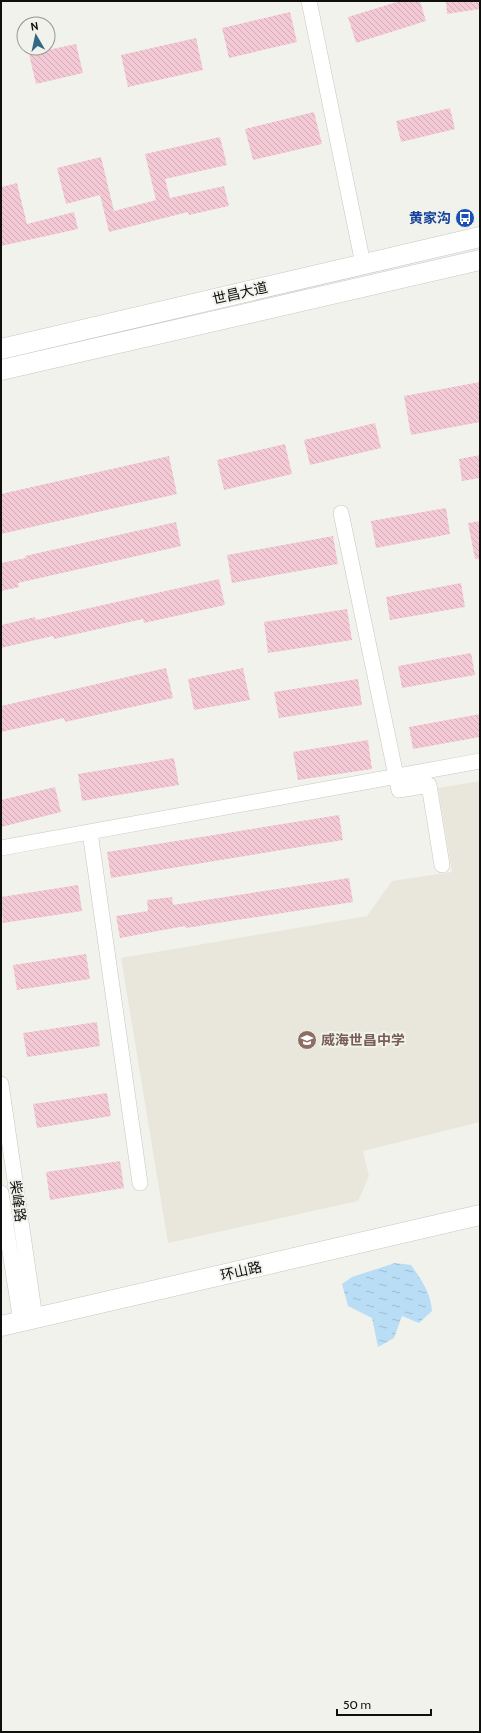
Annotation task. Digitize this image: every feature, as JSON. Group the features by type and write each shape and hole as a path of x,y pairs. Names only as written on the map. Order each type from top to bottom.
{"main road":[{"name":"世昌大道","path":"1,349 480,237"},
{"name":"世昌大道","path":"1,370 480,260"},
{"name":"环山路","path":"1,1326 480,1215"}],"street":[{"path":"309,1 363,264"},
{"path":"341,513 399,790 429,785 442,865"},
{"path":"1,848 480,761"},
{"path":"90,832 140,1183"},
{"name":"柴峰路","path":"1,1084 28,1320"},
{"name":"柴峰路","path":"1,1193 28,1320"}],"shaded area":[{"name":"威海世昌中学","path":"480,781 480,1122 363,1151 369,1176 358,1201 168,1243 121,958 367,916 392,881 452,872 438,788"}],"water":[{"path":"395,1263 411,1265 428,1292 432,1311 419,1323 402,1316 394,1338 378,1347 372,1318 348,1306 342,1284 352,1277"}],"building":[{"path":"400,1 420,1 426,21 356,43 348,17"},
{"path":"446,1 480,1 480,9 447,14"},
{"path":"290,12 297,42 229,58 222,28"},
{"path":"196,38 203,70 128,87 121,55"},
{"path":"76,44 83,73 36,84 29,56 56,56 56,48"},
{"path":"450,108 455,129 401,142 396,121"},
{"path":"314,112 322,144 253,160 245,129"},
{"path":"220,137 227,165 165,179 170,198 224,186 229,206 189,215 188,212 109,232 100,195 66,204 57,168 101,157 114,211 156,200 145,154"},
{"path":"17,183 27,224 74,212 78,229 1,246 1,187"},
{"path":"480,382 480,422 411,435 404,396"},
{"path":"375,423 381,448 310,465 304,440"},
{"path":"285,444 292,474 224,490 217,460"},
{"path":"480,455 480,478 462,481 459,459"},
{"path":"169,456 177,494 1,534 1,494"},
{"path":"446,508 450,534 376,548 371,521"},
{"path":"480,521 480,559 475,559 468,523"},
{"path":"176,522 181,546 18,583 19,587 1,591 1,563 26,558 25,556"},
{"path":"333,536 338,564 232,583 227,555"},
{"path":"219,579 225,605 144,623 143,619 54,639 53,636 1,648 1,625 35,617 36,620"},
{"path":"461,583 465,607 390,620 386,597"},
{"path":"347,609 352,640 268,653 264,622"},
{"path":"471,653 475,675 402,688 398,666"},
{"path":"166,668 173,698 65,722 64,718 1,732 1,706"},
{"path":"243,668 250,700 194,710 188,679"},
{"path":"358,679 362,705 279,718 274,692"},
{"path":"480,714 480,737 413,749 409,727"},
{"path":"368,740 372,769 298,780 293,752"},
{"path":"174,758 179,785 82,801 78,774"},
{"path":"55,787 61,812 1,827 1,800"},
{"path":"339,815 343,840 111,878 107,852"},
{"path":"349,878 353,902 186,928 185,926 120,938 116,916 148,911 147,900 172,897 173,905"},
{"path":"78,885 82,911 3,923 1,897"},
{"path":"86,954 90,979 17,990 13,965"},
{"path":"97,1022 100,1046 27,1057 23,1033"},
{"path":"107,1093 111,1116 37,1128 33,1104"},
{"path":"120,1161 124,1188 50,1200 46,1172"}],"place":[{"name":"黄家沟","path":"465,218"},
{"name":"威海世昌中学","path":"307,1040"}]}
